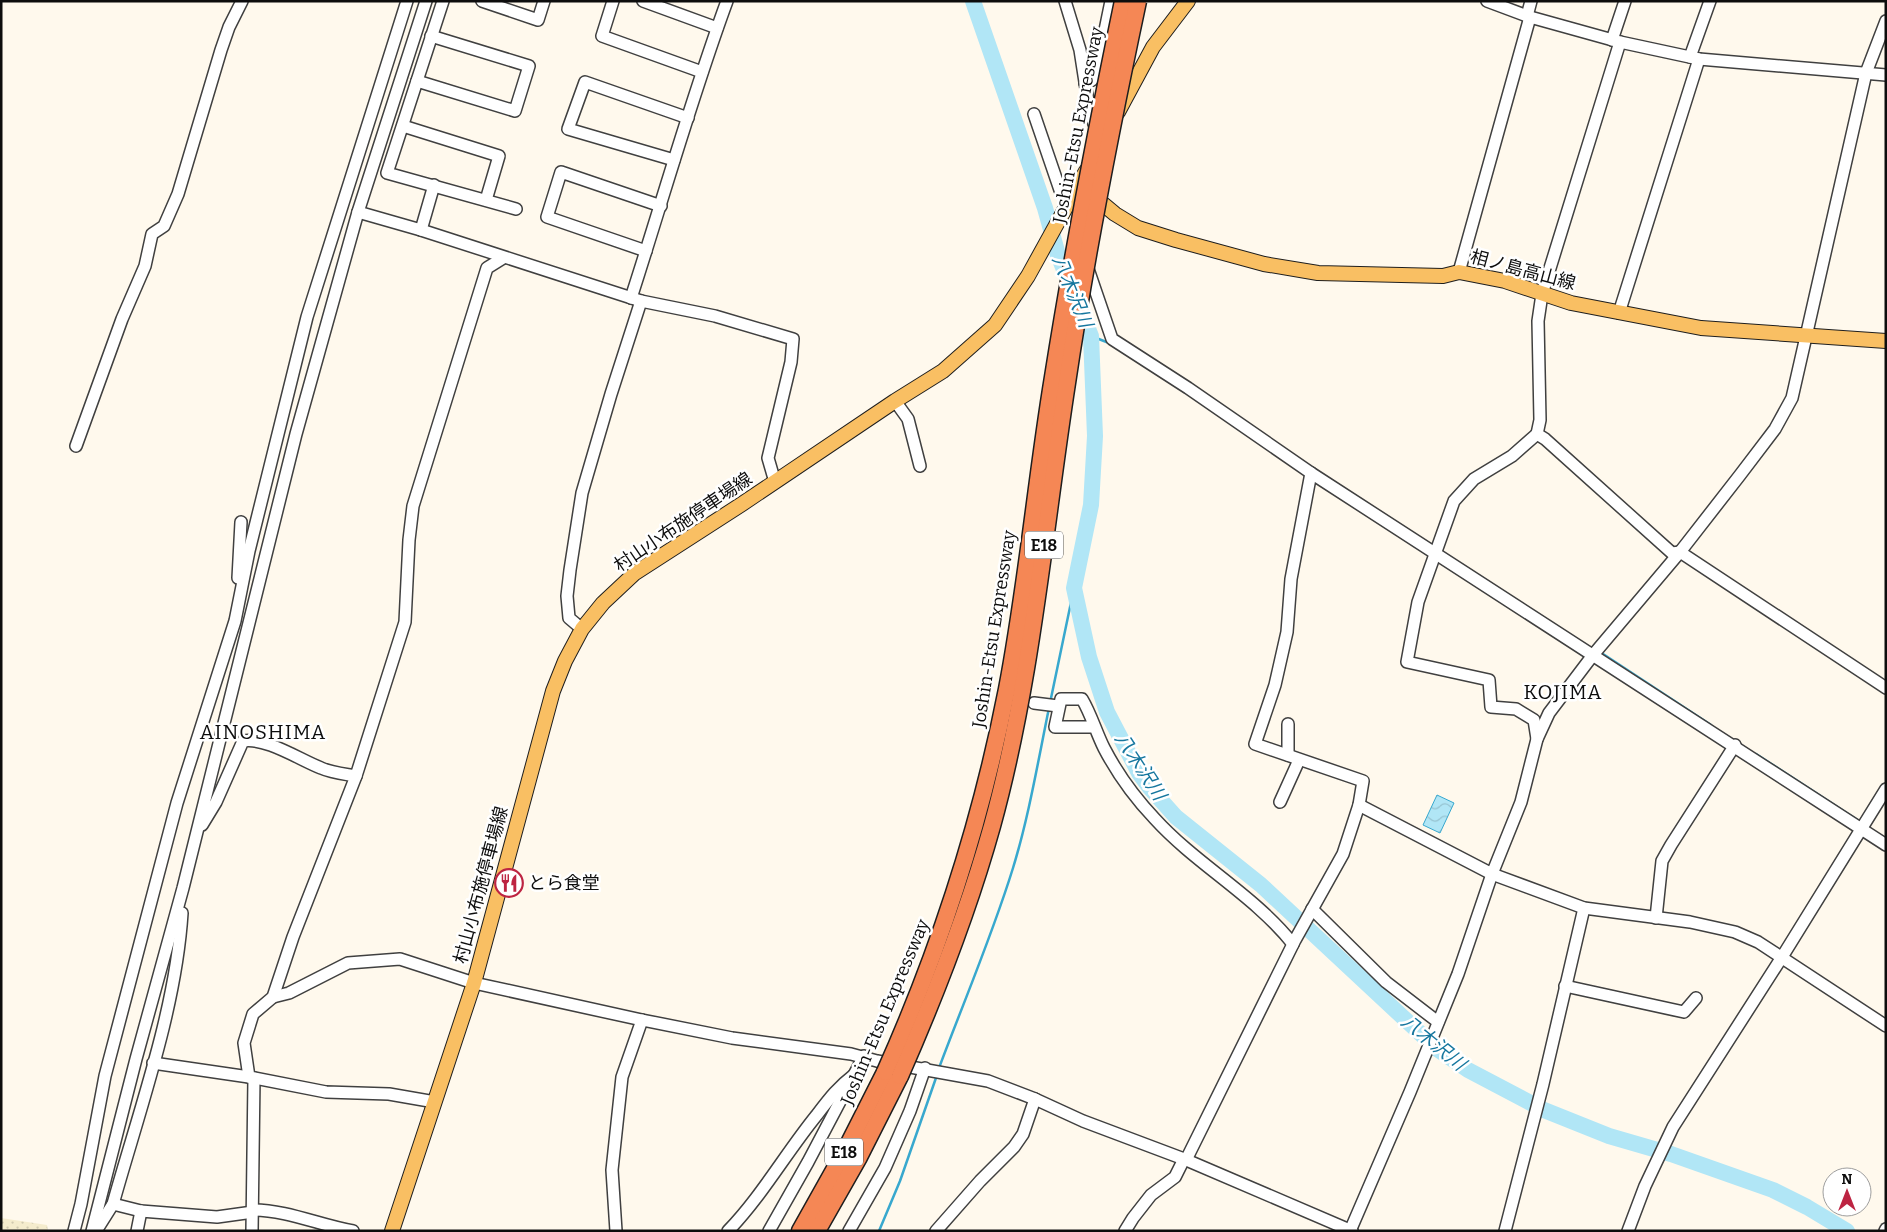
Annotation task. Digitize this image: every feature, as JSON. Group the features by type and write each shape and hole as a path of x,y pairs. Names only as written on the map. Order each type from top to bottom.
{"highway":[{"name":"Joshin-Etsu Expressway","path":"817,1231 859,1157 892,1074 920,989 951,906 977,821 998,733 1016,638 1062,320 1123,1"},
{"name":"Joshin-Etsu Expressway","path":"800,1231 846,1149 892,1074 936,994 966,911 992,824 1011,743 1030,640 1058,439 1080,304 1107,152 1138,1"}],"main road":[{"name":"村山小布施停車場線","path":"392,1231 474,983 553,691 565,661 582,629 603,603 635,573 943,371 995,325 1023,283 1080,184 1153,47 1188,1"},
{"name":"相ノ島高山線","path":"1080,184 1115,214 1138,228 1264,264 1318,273 1443,276 1459,272 1505,281 1571,303 1701,328 1886,341"}],"street":[{"path":"76,446 122,319 145,266 152,234 164,226 178,194 221,50 229,27 242,1"},
{"path":"74,1231 81,1204 105,1076 177,803 235,621 249,551 307,317 407,1"},
{"path":"92,1231 136,1059 183,888 296,434 358,212 426,1"},
{"path":"443,1 387,173 516,209"},
{"path":"482,1 538,20 544,1"},
{"path":"613,1 602,36 702,72"},
{"path":"642,1 717,28"},
{"path":"582,629 569,618 567,596 582,493 636,300 646,251 702,72 727,1"},
{"path":"1065,1 1080,50 1090,114 1102,141"},
{"path":"1085,84 1092,80 1096,74 1110,1"},
{"path":"1487,1 1529,17 1616,41 1695,58 1886,75"},
{"path":"1459,272 1529,17 1531,1"},
{"path":"1537,739 1534,720 1516,709 1491,707 1490,680 1407,662 1418,602 1454,501 1474,478 1512,456 1537,434 1540,420 1538,321 1542,294 1626,1"},
{"path":"1619,313 1695,58 1710,1"},
{"path":"252,1231 251,1078 244,1043 253,1014 273,997 289,993 348,963 400,959 474,983 642,1020 732,1038 864,1056 877,1061 988,1081 1035,1099 1083,1121 1185,1160 1351,1231 1458,974 1492,874 1521,802 1537,739 1549,713 1593,655 1680,552 1775,429 1792,398 1866,73 1886,21"},
{"path":"417,81 515,111 529,66 431,36"},
{"path":"674,160 568,129 584,82 688,118"},
{"path":"1034,114 1060,190 1068,204 1074,221 1096,297 1112,339 1188,388 1311,473 1886,845"},
{"path":"403,126 499,156 486,200"},
{"path":"646,251 547,218 561,172 661,206"},
{"path":"421,230 434,185"},
{"path":"358,212 421,230 636,300 716,316 793,339 791,362 768,458 775,482"},
{"path":"273,997 293,937 356,776 405,622 409,540 413,506 487,268 504,258"},
{"path":"895,401 908,420 920,466"},
{"path":"1537,434 1672,553 1680,552 1886,688"},
{"path":"1125,1231 1151,1195 1175,1177 1185,1160 1294,942 1343,854 1359,805 1363,781 1256,744 1275,684 1287,632 1291,579 1311,473"},
{"path":"237,677 235,621 242,522"},
{"path":"1094,727 1055,727 1061,699 1082,699 1113,765 1155,819 1198,860 1260,908 1294,942"},
{"path":"1034,703 1058,706"},
{"path":"1280,802 1293,758 1288,724"},
{"path":"196,835 216,802 243,740 280,749 323,769 356,776"},
{"path":"1656,918 1662,861 1670,845 1734,745"},
{"path":"1628,1231 1648,1180 1673,1127 1782,957 1860,828 1886,789"},
{"path":"1359,805 1492,874 1584,908 1690,922 1735,932 1758,942 1886,1026"},
{"path":"96,1231 113,1204 153,1063 175,975 183,888"},
{"path":"1312,908 1386,982 1437,1025"},
{"path":"1505,1231 1543,1084 1584,908"},
{"path":"1565,986 1684,1012 1696,998"},
{"path":"616,1231 612,1170 622,1077 642,1020"},
{"path":"769,1231 864,1056"},
{"path":"153,1063 326,1092 389,1094 435,1102"},
{"path":"850,1231 885,1168 928,1069"},
{"path":"728,1231 748,1209 775,1170 840,1086 855,1074"},
{"path":"936,1231 980,1181 1014,1147 1023,1134 1035,1099"},
{"path":"113,1204 141,1211 217,1217 265,1210 353,1231"},
{"path":"137,1231 141,1211"}],"shaded area":[{"path":"1,1218 47,1225 48,1231 1,1231"}],"water":[{"path":"1437,795 1454,803 1440,833 1423,825"}],"waterway":[{"name":"八木沢川","path":"973,1 1045,208 1058,255 1091,336 1095,436 1091,505 1074,588 1089,657 1107,712 1139,773 1176,817 1261,885 1437,1049 1468,1070 1544,1110 1609,1136 1671,1154 1773,1190 1807,1207 1847,1231"},
{"path":"1091,336 1109,343"},
{"path":"1050,703 1074,588"},
{"path":"1600,652 1711,725"},
{"path":"939,1068 987,943 1013,868 1029,808 1049,708"},
{"path":"1756,754 1859,821"},
{"path":"879,1231 900,1181 937,1075"}],"place":[{"name":"とら食堂","path":"509,883"}],"district":[{"name":"KOJIMA","path":"1563,692"},
{"name":"AINOSHIMA","path":"263,732"}]}
